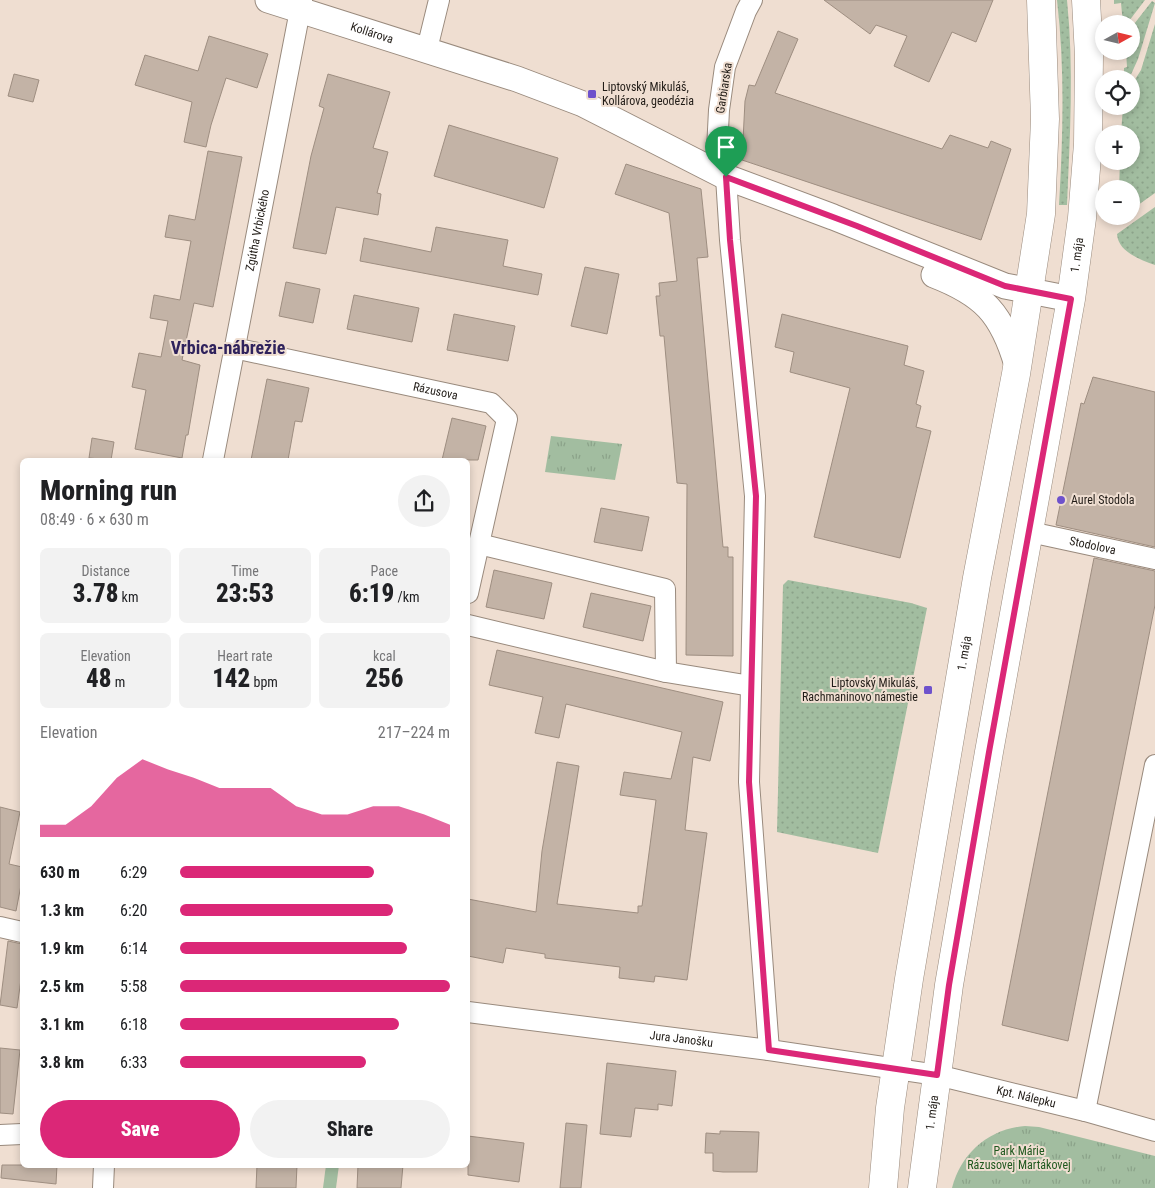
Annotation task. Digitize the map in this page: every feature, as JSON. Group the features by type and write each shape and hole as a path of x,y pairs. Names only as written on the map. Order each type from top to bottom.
{"main road":[{"name":"1. mája","path":"883,1188 895,1070 977,578 1030,291 1041,214 1044,170 1045,75 1041,0"},
{"name":"1. mája","path":"922,1188 949,985 1071,299 1082,218 1088,144 1089,56 1086,0"}],"street":[{"name":"Kollárova","path":"268,0 301,5 495,71 583,104 726,177 857,226 1005,286 1071,299"},
{"path":"427,49 439,0"},
{"name":"Garbiarska","path":"726,177 717,150 719,110 725,67 752,0"},
{"name":"Zgútha Vrbického","path":"213,458 301,5"},
{"path":"726,177 730,240 756,496 749,782 769,1050"},
{"path":"857,226 888,256 961,286 983,302 992,310 1004,329 1017,365"},
{"name":"Rázusova","path":"234,348 491,403 507,419 479,544"},
{"name":"Stodolova","path":"1030,532 1155,559"},
{"path":"470,584 479,544 665,589 666,672"},
{"path":"470,625 666,672 751,686"},
{"path":"1085,1111 1155,766"},
{"path":"0,927 20,932"},
{"name":"Jura Janošku","path":"470,1012 769,1050 895,1070"},
{"name":"Kpt. Nálepku","path":"895,1070 937,1075 1085,1111 1155,1131"},
{"path":"0,1135 20,1134"},
{"path":"103,1188 104,1168"}],"green space":[{"path":"1057,0 1067,0 1069,26 1071,102 1067,205 1059,205 1062,154 1062,102 1060,26"},
{"path":"1114,0 1145,0 1134,15 1122,15 1121,3 1114,4"},
{"path":"1152,1 1155,3 1140,52 1140,16"},
{"path":"1155,24 1155,193 1140,204 1140,180 1119,180 1120,170 1140,170 1140,125 1122,125 1122,115 1140,115 1141,70"},
{"path":"1127,60 1138,60 1133,70 1124,70 1127,67"},
{"path":"1155,207 1155,265 1131,254 1121,246 1118,240 1117,234 1130,225 1140,225 1140,218"},
{"path":"551,436 622,444 615,480 545,472"},
{"path":"788,580 911,603 927,608 878,853 777,832 783,585"},
{"name":"Park Márie Rázusovej Martákovej","path":"1025,1126 1039,1127 1155,1156 1155,1188 952,1188 962,1164 978,1145 1000,1132"},
{"path":"326,1168 339,1168 336,1188 323,1188"}],"building":[{"path":"824,0 993,0 976,42 952,32 929,82 894,66 907,36 876,25 870,34"},
{"path":"778,31 798,39 775,93 942,149 950,135 988,148 991,141 1011,149 981,240 742,160 745,101 749,85 755,86"},
{"path":"209,36 268,54 257,88 226,78 206,147 184,142 192,102 135,85 145,55 198,71"},
{"path":"14,74 39,80 33,102 8,96"},
{"path":"328,74 390,92 373,148 388,152 377,193 381,194 378,215 336,207 326,254 293,248 311,156 324,108 319,106"},
{"path":"449,125 558,158 544,208 434,176"},
{"path":"208,151 242,157 213,307 194,303 182,360 200,365 188,435 186,435 182,458 135,449 146,390 132,387 139,353 161,357 168,321 150,318 154,295 180,300 191,241 165,237 169,215 195,220"},
{"path":"626,164 701,189 708,257 697,258 723,547 728,547 728,557 733,557 733,656 686,655 687,484 677,483 664,336 660,336 656,296 660,296 659,283 677,281 669,213 615,194"},
{"path":"436,227 508,240 503,266 542,274 538,295 360,261 364,238 431,252"},
{"path":"585,267 619,274 607,334 571,326"},
{"path":"286,282 320,289 313,323 279,316"},
{"path":"354,295 419,308 412,342 347,329"},
{"path":"454,314 515,326 508,361 447,350"},
{"path":"782,314 908,346 904,365 924,371 916,404 921,406 916,427 931,431 900,558 814,537 850,388 790,372 794,352 775,347"},
{"path":"1093,377 1155,392 1155,547 1056,525 1081,403 1084,404"},
{"path":"267,379 309,388 302,422 295,421 288,458 251,458"},
{"path":"452,418 486,426 478,460 470,460 470,458 442,458"},
{"path":"92,438 114,442 111,458 89,458"},
{"path":"601,508 649,517 642,551 594,542"},
{"path":"1094,558 1155,571 1155,605 1068,1041 1002,1025"},
{"path":"494,570 552,583 544,619 486,607"},
{"path":"591,593 651,606 643,641 583,627"},
{"path":"497,650 723,702 710,761 693,757 685,830 707,833 687,980 655,976 654,982 619,978 620,967 545,958 545,954 506,948 503,963 470,956 470,899 536,912 542,851 557,762 579,766 557,904 638,913 638,906 642,906 656,800 620,795 624,772 671,779 682,732 566,704 559,738 535,733 543,697 489,685"},
{"path":"0,807 20,812 9,864 20,867 20,890 16,911 0,907"},
{"path":"8,941 20,944 20,986 17,1008 0,1005"},
{"path":"0,1048 20,1050 13,1114 0,1113"},
{"path":"607,1063 676,1071 672,1106 658,1104 658,1110 635,1108 631,1137 600,1134"},
{"path":"566,1123 587,1125 581,1188 560,1188"},
{"path":"720,1131 759,1132 757,1172 713,1171 713,1153 705,1153 706,1133 720,1134"},
{"path":"470,1136 524,1143 519,1182 468,1175 468,1168 470,1168"},
{"path":"2,1165 20,1165 20,1168 57,1168 56,1184 1,1178"},
{"path":"257,1168 297,1168 296,1188 256,1188"},
{"path":"358,1168 403,1168 401,1188 357,1188"}],"place":[{"name":"Liptovský Mikuláš, Kollárova, geodézia","path":"592,94"},
{"name":"Aurel Stodola","path":"1061,500"},
{"name":"Liptovský Mikuláš, Rachmaninovo námestie","path":"928,690"}],"district":[{"name":"Vrbica-nábrežie","path":"228,347"}],"route":[{"path":"726,177 857,226 1005,286 1071,299 989,752 949,985 937,1075 769,1050 749,782 756,496 730,240 726,177"}]}
